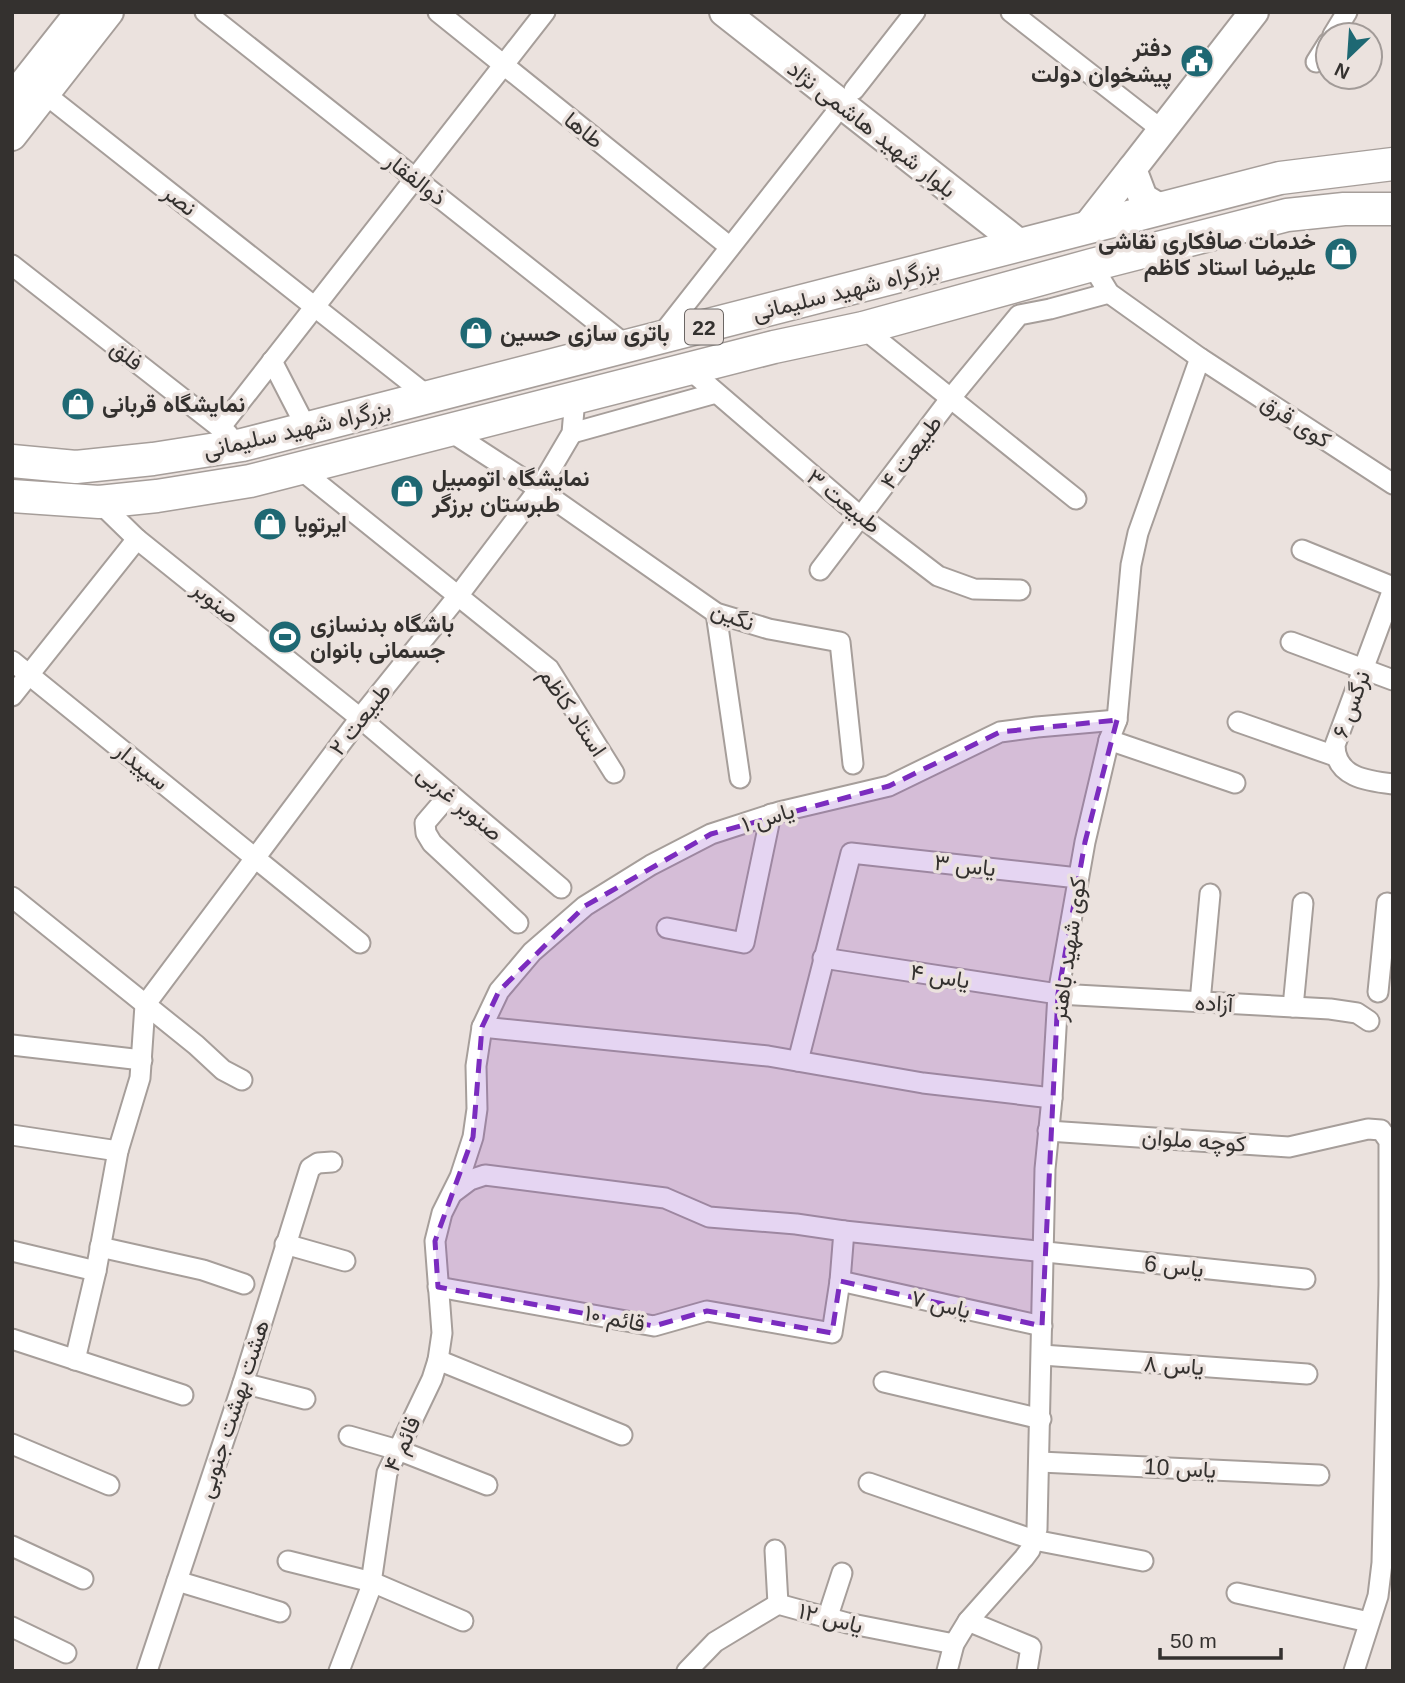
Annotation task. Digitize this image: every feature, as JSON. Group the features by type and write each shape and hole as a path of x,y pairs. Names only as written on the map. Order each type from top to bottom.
{"highway":[{"name":"بزرگراه شهید سلیمانی","path":"12,461 76,467 153,459 231,436 307,429 1280,178 1393,164"},
{"name":"بزرگراه شهید سلیمانی","path":"12,496 99,502 250,481 774,347 863,328 1287,215 1344,209 1393,209"}],"main road":[{"path":"12,136 24,85 80,12"},
{"path":"24,85 109,12"},
{"name":"بلوار شهید هاشمی نژاد","path":"724,12 848,97 1032,242"},
{"name":"بلوار شهید هاشمی نژاد","path":"755,12 848,97"},
{"path":"1085,229 1252,13"},
{"path":"1132,169 1143,198 1161,209"}],"street":[{"name":"ذوالفقار","path":"205,12 627,346"},
{"name":"طاها","path":"438,12 730,247"},
{"path":"231,436 272,361 545,12"},
{"path":"658,338 915,12"},
{"path":"1011,12 1162,130"},
{"name":"نصر","path":"24,85 429,397"},
{"name":"فلق","path":"12,265 231,436"},
{"path":"1092,265 1110,293 1200,358"},
{"name":"طبیعت ۴","path":"820,570 950,400 1019,315 1110,293"},
{"name":"طبیعت ۴","path":"863,328 1076,499"},
{"name":"کوی قرق","path":"1200,358 1393,484"},
{"name":"کوی شهید باهنر","path":"947,1671 954,1643 968,1620 1024,1558 1034,1540 1039,1519 1048,1131 1058,994 1078,878 1109,740 1116,720 1131,565 1138,533 1200,358"},
{"path":"272,361 307,429"},
{"name":"طبیعت ٣","path":"689,369 862,517 938,576 974,589 1020,590"},
{"path":"575,398 572,433 716,394"},
{"name":"نگین","path":"449,430 539,489 716,613 769,629 840,642 853,764"},
{"name":"طبیعت ۲","path":"145,1006 360,718 539,489 572,433"},
{"name":"استاد کاظم","path":"300,469 549,669 614,773"},
{"name":"صنوبر","path":"99,502 137,539 360,718"},
{"path":"12,696 137,539"},
{"path":"1302,550 1393,588"},
{"name":"نرگس ۶","path":"1393,588 1335,745 1335,756 1340,765 1353,775 1373,782 1393,784"},
{"path":"716,613 740,778"},
{"path":"1292,642 1393,680"},
{"name":"سپیدار","path":"12,661 360,943"},
{"name":"صنوبر غربی","path":"360,718 561,888"},
{"name":"یاس ۱","path":"451,1195 473,1137 477,1109 476,1066 482,1027 499,991 532,952 585,906 651,865 712,834 771,814 888,786 1000,732 1037,726 1116,720"},
{"path":"1238,722 1335,756"},
{"path":"1109,740 1235,783"},
{"path":"449,795 425,823 426,833 432,843 518,923"},
{"path":"667,928 744,943 771,814"},
{"name":"یاس ۳","path":"823,958 851,853 1078,878"},
{"path":"1199,1002 1210,894"},
{"path":"12,897 196,1045 223,1070 242,1080"},
{"path":"1293,1007 1303,903"},
{"path":"1378,992 1387,903 1393,905"},
{"path":"797,1061 823,958"},
{"name":"یاس ۴","path":"823,958 1058,994"},
{"name":"آزاده","path":"1058,994 1293,1007 1357,1013 1369,1021"},
{"path":"75,1360 96,1271 118,1151 140,1078 145,1006"},
{"path":"482,1027 768,1056 923,1083 1052,1098"},
{"path":"12,1045 142,1060"},
{"path":"1354,1671 1378,1596 1382,1563 1391,1286 1390,1153 1387,1128"},
{"name":"کوچه ملوان","path":"1048,1131 1289,1147 1368,1129 1387,1128"},
{"path":"12,1135 118,1151"},
{"name":"هشت بهشت جنوبی","path":"147,1671 243,1383 310,1168 317,1163 332,1161"},
{"name":"یاس 6","path":"451,1195 470,1180 485,1175 665,1198 709,1217 1305,1279"},
{"name":"قائم ۴","path":"339,1671 372,1582 387,1473 432,1379 438,1360 442,1333 435,1241 442,1213 451,1195"},
{"path":"840,1281 844,1231"},
{"path":"285,1244 345,1261"},
{"path":"100,1247 202,1270 244,1283"},
{"path":"12,1251 96,1271"},
{"name":"یاس ۷","path":"840,1281 1042,1326"},
{"name":"قائم ۱۰","path":"438,1287 654,1326 707,1311 832,1333 840,1281"},
{"path":"12,1339 183,1395"},
{"name":"یاس ۸","path":"1042,1355 1307,1374"},
{"path":"438,1360 622,1435"},
{"path":"884,1382 1041,1419"},
{"path":"243,1383 305,1399"},
{"path":"349,1436 398,1450 487,1485"},
{"path":"12,1444 109,1485"},
{"name":"یاس 10","path":"1040,1462 1319,1475"},
{"path":"869,1483 1034,1540 1143,1561"},
{"path":"12,1546 83,1579"},
{"path":"775,1550 778,1604"},
{"path":"288,1561 372,1582 463,1621"},
{"path":"827,1619 842,1573"},
{"path":"177,1581 280,1612"},
{"path":"1237,1593 1370,1622"},
{"name":"یاس ۱۲","path":"687,1671 715,1642 778,1604 827,1619 954,1643"},
{"path":"968,1620 1031,1647 1027,1671"},
{"path":"12,1627 65,1653"}],"highlighted area":[{"path":"1117,720 1085,842 1058,994 1042,1326 840,1281 832,1333 707,1311 654,1326 438,1287 435,1241 473,1137 482,1027 499,991 585,906 711,834 889,786 1000,732"}],"place":[{"name":"دفتر پیشخوان دولت","path":"1197,61"},
{"name":"خدمات صافکاری نقاشی علیرضا استاد کاظم","path":"1341,254"},
{"name":"باتری سازی حسین","path":"476,333"},
{"name":"نمایشگاه قربانی","path":"78,404"},
{"name":"نمایشگاه اتومبیل طبرستان برزگر","path":"407,491"},
{"name":"ایرتویا","path":"270,524"},
{"name":"باشگاه بدنسازی جسمانی بانوان","path":"285,637"}]}
